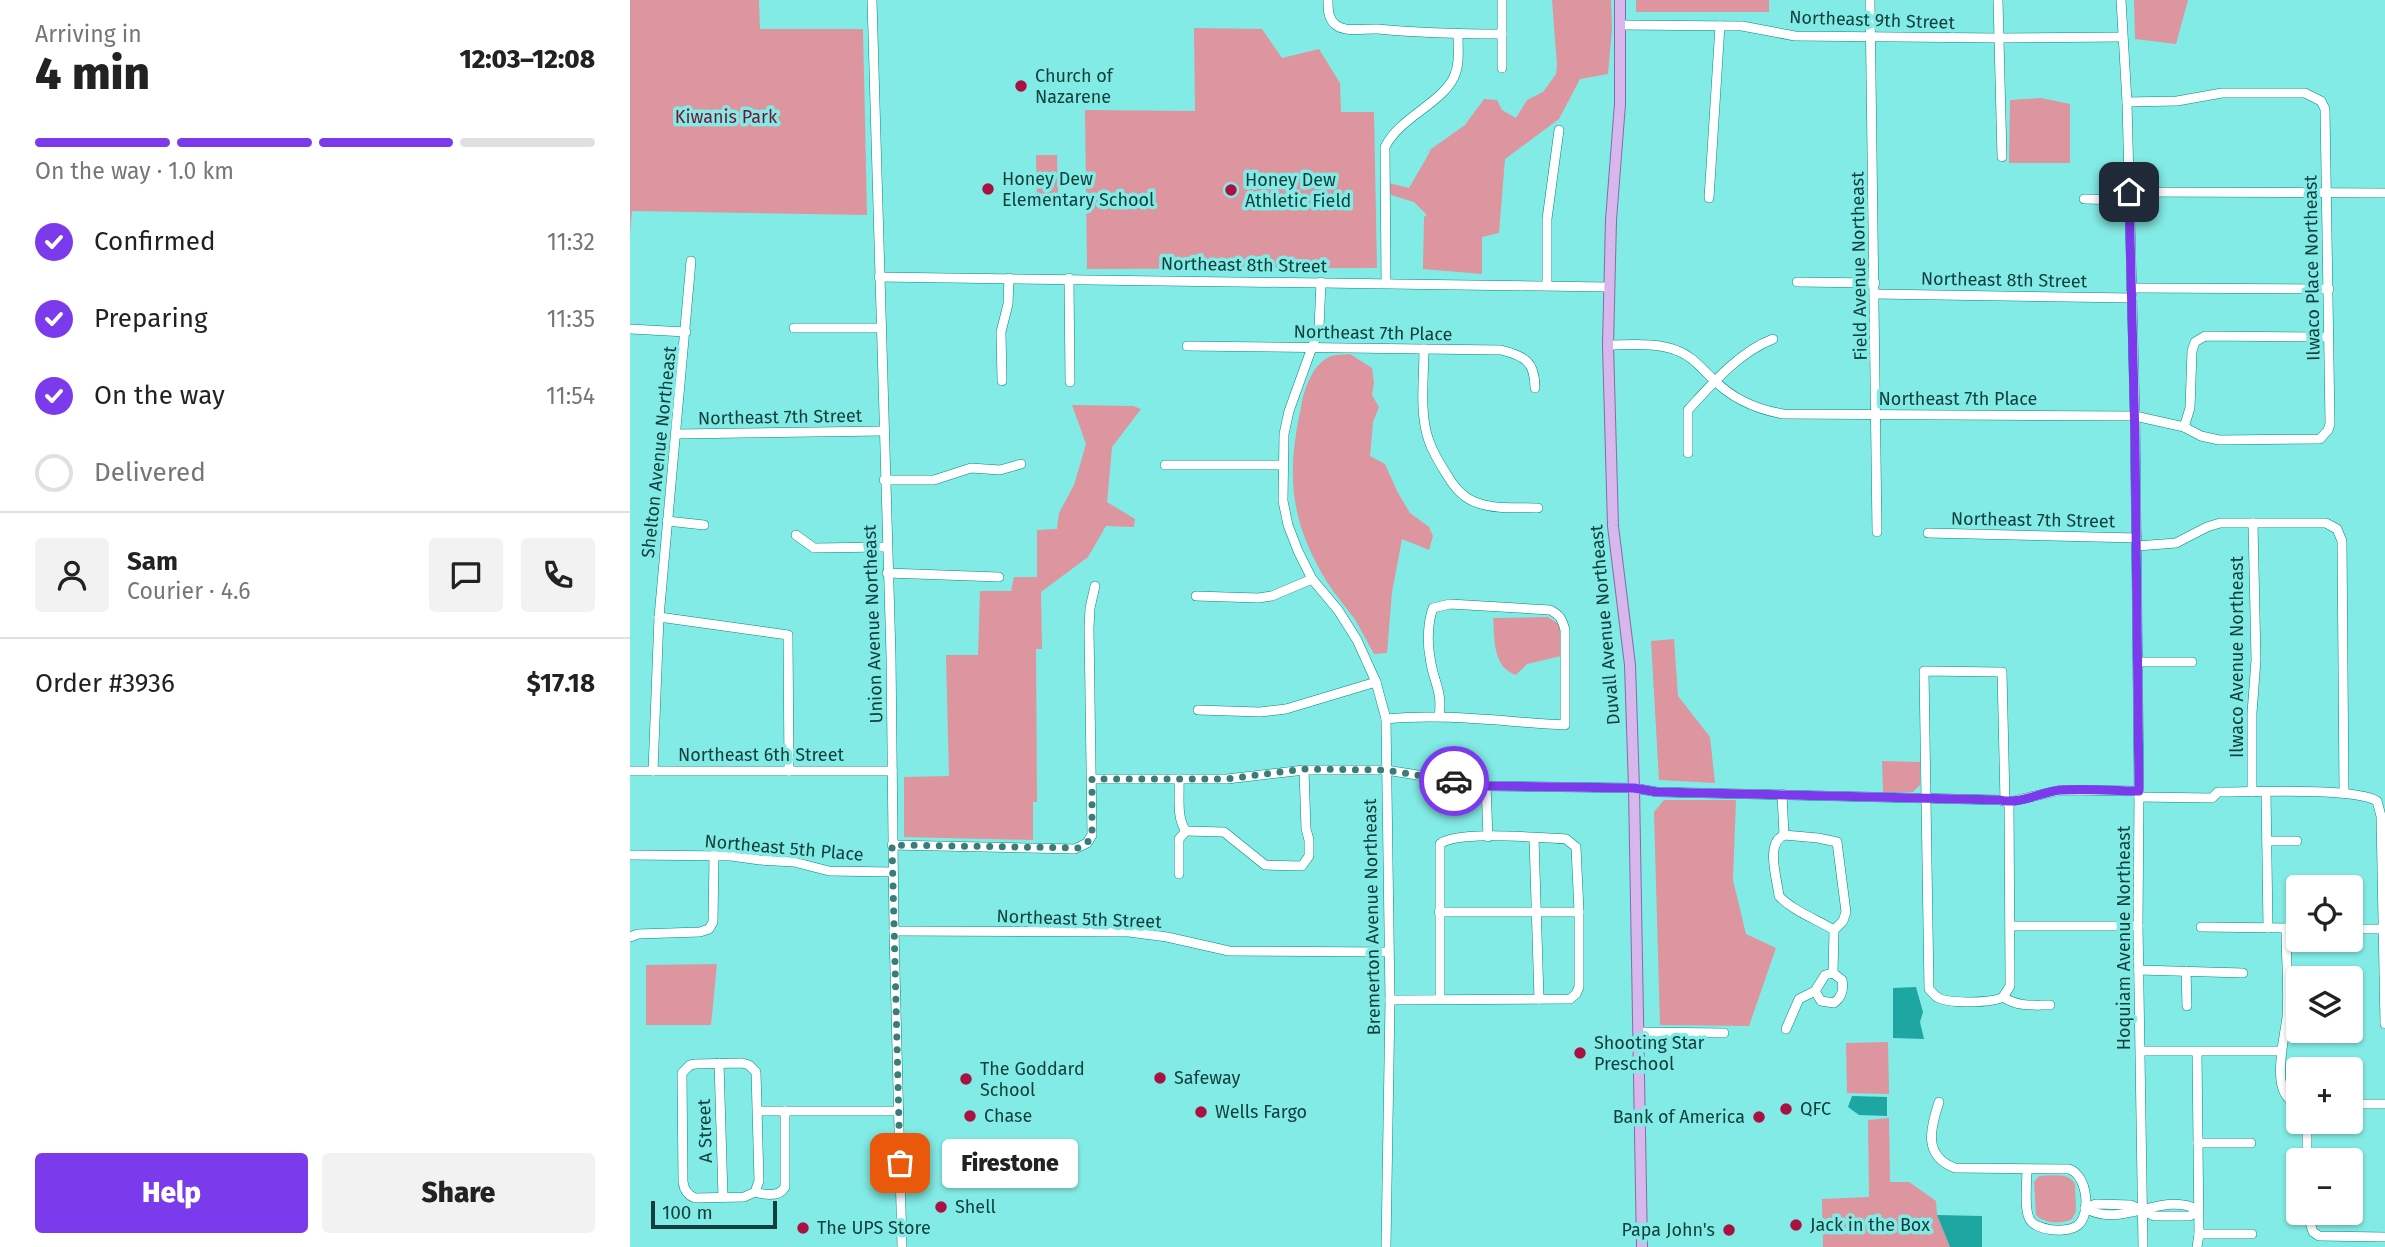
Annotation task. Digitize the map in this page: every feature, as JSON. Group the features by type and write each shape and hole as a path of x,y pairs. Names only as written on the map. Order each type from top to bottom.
{"main road":[{"name":"Duvall Avenue Northeast","path":"1620,0 1620,104 1608,287 1608,345 1613,515 1630,664 1642,1247"}],"street":[{"name":"Union Avenue Northeast","path":"872,0 891,656 892,845 902,1247"},
{"path":"1328,0 1329,14 1333,22 1343,28 1502,34"},
{"path":"1502,0 1502,68"},
{"name":"Field Avenue Northeast","path":"1870,0 1877,532"},
{"path":"1997,0 2002,157"},
{"name":"Hoquiam Avenue Northeast","path":"2121,0 2127,102 2137,542 2138,926 2143,1247"},
{"name":"Northeast 9th Street","path":"1621,25 1742,26 1796,36 2122,37"},
{"path":"1709,198 1720,26"},
{"path":"1386,283 1385,147 1396,131 1449,86 1458,63 1458,34"},
{"name":"Ilwaco Place Northeast","path":"2127,102 2178,101 2222,93 2305,93 2321,101 2325,109 2329,289 2330,424 2325,435"},
{"path":"1547,285 1547,219 1559,130"},
{"path":"2084,199 2385,192"},
{"name":"Shelton Avenue Northeast","path":"653,771 659,617 691,261"},
{"name":"Northeast 8th Street","path":"879,277 1608,287"},
{"path":"1002,380 1001,332 1008,304 1009,278"},
{"path":"1069,278 1070,382"},
{"name":"Bremerton Avenue Northeast","path":"1321,282 1319,328 1314,349 1289,411 1284,434 1283,501 1288,525 1312,579 1338,610 1357,640 1376,681 1385,719 1390,1000 1386,1247"},
{"path":"1797,282 1875,283"},
{"name":"Northeast 8th Street","path":"1875,295 2329,289"},
{"path":"794,328 880,328"},
{"path":"630,329 686,332"},
{"path":"2184,427 2190,408 2192,351 2195,342 2206,336 2328,337"},
{"path":"1688,453 1688,411 1714,381 1758,345 1773,339"},
{"name":"Northeast 7th Place","path":"1608,345 1661,346 1678,351 1692,358 1714,381 1743,403 1783,414 2134,416 2184,427 2201,436 2219,440 2316,440 2325,435"},
{"name":"Northeast 7th Place","path":"1187,346 1501,350 1518,355 1529,362 1535,374 1535,388"},
{"path":"1424,349 1424,420 1427,438 1453,484 1466,497 1478,503 1496,507 1538,508"},
{"name":"Northeast 7th Street","path":"676,434 883,431"},
{"path":"884,480 934,480 971,468 1000,470 1021,464"},
{"path":"1165,465 1282,465"},
{"path":"667,521 704,526"},
{"name":"Northeast 7th Street","path":"1928,533 2176,543 2220,523 2326,523 2337,529 2342,541 2344,793"},
{"name":"Ilwaco Avenue Northeast","path":"2252,792 2252,713 2256,660 2253,523"},
{"path":"796,535 814,548 886,547"},
{"path":"887,573 999,577"},
{"path":"1196,596 1272,596 1312,579"},
{"path":"892,845 1075,849 1087,843 1092,835 1088,628 1095,586"},
{"path":"1385,719 1418,716 1565,725 1565,630 1558,614 1550,610 1463,605 1441,605 1433,608 1430,616 1429,657 1442,698 1439,717"},
{"path":"659,617 788,635 789,771"},
{"path":"2138,662 2192,662"},
{"path":"1924,671 2002,672 2010,986 2003,997 1990,1002 1943,999 1929,989 1925,799 1924,671"},
{"path":"1198,710 1260,712 1286,709 1376,681"},
{"path":"1092,779 1227,779 1304,769 1385,770 1486,786 1634,788 1657,792 2007,802 2061,790 2212,798 2218,792 2344,793 2372,798 2377,801 2381,816 2385,1024"},
{"path":"1179,779 1180,819 1186,831 1224,832 1265,865 1302,866 1307,862 1309,840 1306,829 1304,769"},
{"name":"Northeast 6th Street","path":"630,771 892,771"},
{"path":"1486,786 1488,837"},
{"path":"2266,792 2268,928"},
{"path":"1782,794 1784,835"},
{"path":"1179,874 1179,839 1186,831"},
{"path":"1833,973 1834,930 1843,921 1846,912 1837,842 1784,835 1777,838 1773,846 1779,896 1791,907 1834,930"},
{"path":"1390,1000 1570,999 1576,995 1579,987 1579,912 1576,847 1573,843 1566,839 1453,837 1440,844 1440,999"},
{"path":"1534,838 1539,999"},
{"path":"2267,841 2297,841"},
{"name":"Northeast 5th Place","path":"630,855 714,855 794,862 829,871 893,872"},
{"path":"630,937 638,934 700,932 709,929 713,922 714,855"},
{"path":"1438,912 1579,912"},
{"path":"2010,926 2138,926"},
{"path":"2201,927 2286,928"},
{"path":"2363,929 2382,929"},
{"name":"Northeast 5th Street","path":"894,931 1129,932 1167,937 1229,951 1388,952"},
{"path":"2286,952 2287,1016 2280,1051 2282,1086 2286,1095"},
{"path":"2139,970 2243,973"},
{"path":"2186,971 2186,1006"},
{"path":"1786,1029 1799,999 1815,991 1825,975 1833,973"},
{"path":"1815,991 1821,1002 1834,1003 1839,999 1842,980 1833,973"},
{"path":"2003,997 2020,1005 2050,1005"},
{"path":"1639,1032 1724,1033"},
{"path":"2141,1051 2280,1051"},
{"path":"2197,1052 2197,1247"},
{"name":"A Street","path":"719,1063 723,1198"},
{"path":"755,1192 759,1181 759,1111 758,1077 753,1069 743,1063 695,1064 686,1068 681,1077 683,1182 687,1192 695,1198 744,1197 755,1192 764,1195 778,1194 785,1187 785,1111"},
{"path":"1939,1102 1932,1124 1932,1146 1943,1163 1955,1168 2027,1168 2075,1171 2083,1180 2085,1209 2083,1219 2075,1228 2044,1229 2034,1225 2027,1214 2027,1168"},
{"path":"2363,1104 2385,1104"},
{"path":"759,1111 898,1111"},
{"path":"2198,1143 2251,1143"},
{"path":"2085,1209 2096,1204 2131,1205 2154,1216 2190,1216 2198,1210"},
{"path":"2311,1225 2313,1232 2319,1236 2385,1237"},
{"path":"2199,1234 2252,1234"}],"green space":[{"name":"Kiwanis Park","path":"630,0 759,0 760,29 863,29 867,215 632,211 630,233"},
{"path":"1552,0 1611,0 1612,29 1608,74 1580,79 1559,119 1505,159 1499,233 1482,237 1482,274 1423,269 1424,217 1427,215 1414,202 1391,195 1389,183 1409,188 1431,150 1424,154 1465,125 1484,99 1497,100 1502,110 1516,118 1527,100 1543,92 1556,74 1557,65"},
{"path":"1636,0 1769,0 1769,12 1636,12"},
{"path":"2134,0 2188,0 2176,44 2135,39"},
{"name":"Honey Dew Athletic Field","path":"1194,28 1262,29 1282,58 1319,49 1340,83 1341,112 1374,112 1377,268 1087,269 1085,110 1195,111"},
{"path":"2041,98 2070,104 2070,163 2009,163 2010,100"},
{"path":"1036,155 1057,155 1058,195 1037,195"},
{"path":"1350,354 1372,368 1372,395 1379,407 1373,422 1370,456 1385,464 1410,513 1429,527 1433,536 1429,550 1402,539 1392,592 1387,653 1374,654 1356,621 1327,582 1305,539 1294,498 1296,432 1307,386 1313,372 1323,361 1334,355"},
{"path":"1072,405 1133,406 1141,409 1112,447 1107,502 1135,519 1134,527 1106,526 1088,557 1041,592 1042,649 1036,649 1037,802 1033,802 1033,840 904,837 904,777 949,776 946,655 978,655 980,591 1011,591 1014,577 1037,577 1037,530 1057,529 1059,513 1074,485 1086,444"},
{"path":"1548,617 1560,625 1561,656 1527,664 1516,675 1508,671 1496,651 1493,618"},
{"path":"1674,639 1678,696 1710,737 1715,783 1659,780 1651,641"},
{"path":"1882,761 1920,762 1920,785 1913,792 1883,792"},
{"path":"1664,800 1736,800 1733,880 1746,934 1776,948 1749,1026 1660,1025 1654,812"},
{"path":"717,964 711,1025 646,1025 646,965"},
{"path":"1888,1042 1889,1094 1847,1093 1846,1043"},
{"path":"1889,1118 1890,1182 1909,1182 1936,1201 1937,1215 1950,1247 1823,1247 1822,1199 1869,1197 1868,1120"},
{"path":"2039,1176 2064,1176 2072,1180 2075,1184 2076,1211 2072,1219 2053,1222 2036,1215 2034,1182"}],"water":[{"path":"1916,987 1923,1012 1920,1022 1924,1039 1893,1038 1893,988"},
{"path":"1852,1096 1887,1097 1887,1116 1859,1115 1848,1107"},
{"path":"1937,1215 1982,1216 1982,1247 1950,1247"}],"way so far":[{"path":"900,1163 892,845 1080,848 1092,835 1092,779 1227,779 1304,769 1385,770 1454,781"}],"place":[{"name":"Church of Nazarene","path":"1021,86"},
{"name":"Honey Dew Elementary School","path":"988,189"},
{"name":"Honey Dew Athletic Field","path":"1231,190"},
{"name":"Shooting Star Preschool","path":"1580,1053"},
{"name":"Safeway","path":"1160,1078"},
{"name":"The Goddard School","path":"966,1079"},
{"name":"QFC","path":"1786,1109"},
{"name":"Wells Fargo","path":"1201,1112"},
{"name":"Chase","path":"970,1116"},
{"name":"Bank of America","path":"1759,1117"},
{"name":"Firestone","path":"900,1163"},
{"name":"Shell","path":"941,1207"},
{"name":"Jack in the Box","path":"1796,1225"},
{"name":"The UPS Store","path":"803,1228"},
{"name":"Papa John's","path":"1729,1230"}],"route":[{"path":"1454,781 1486,786 1634,788 1657,792 2009,802 2061,790 2139,791 2129,192"}]}
